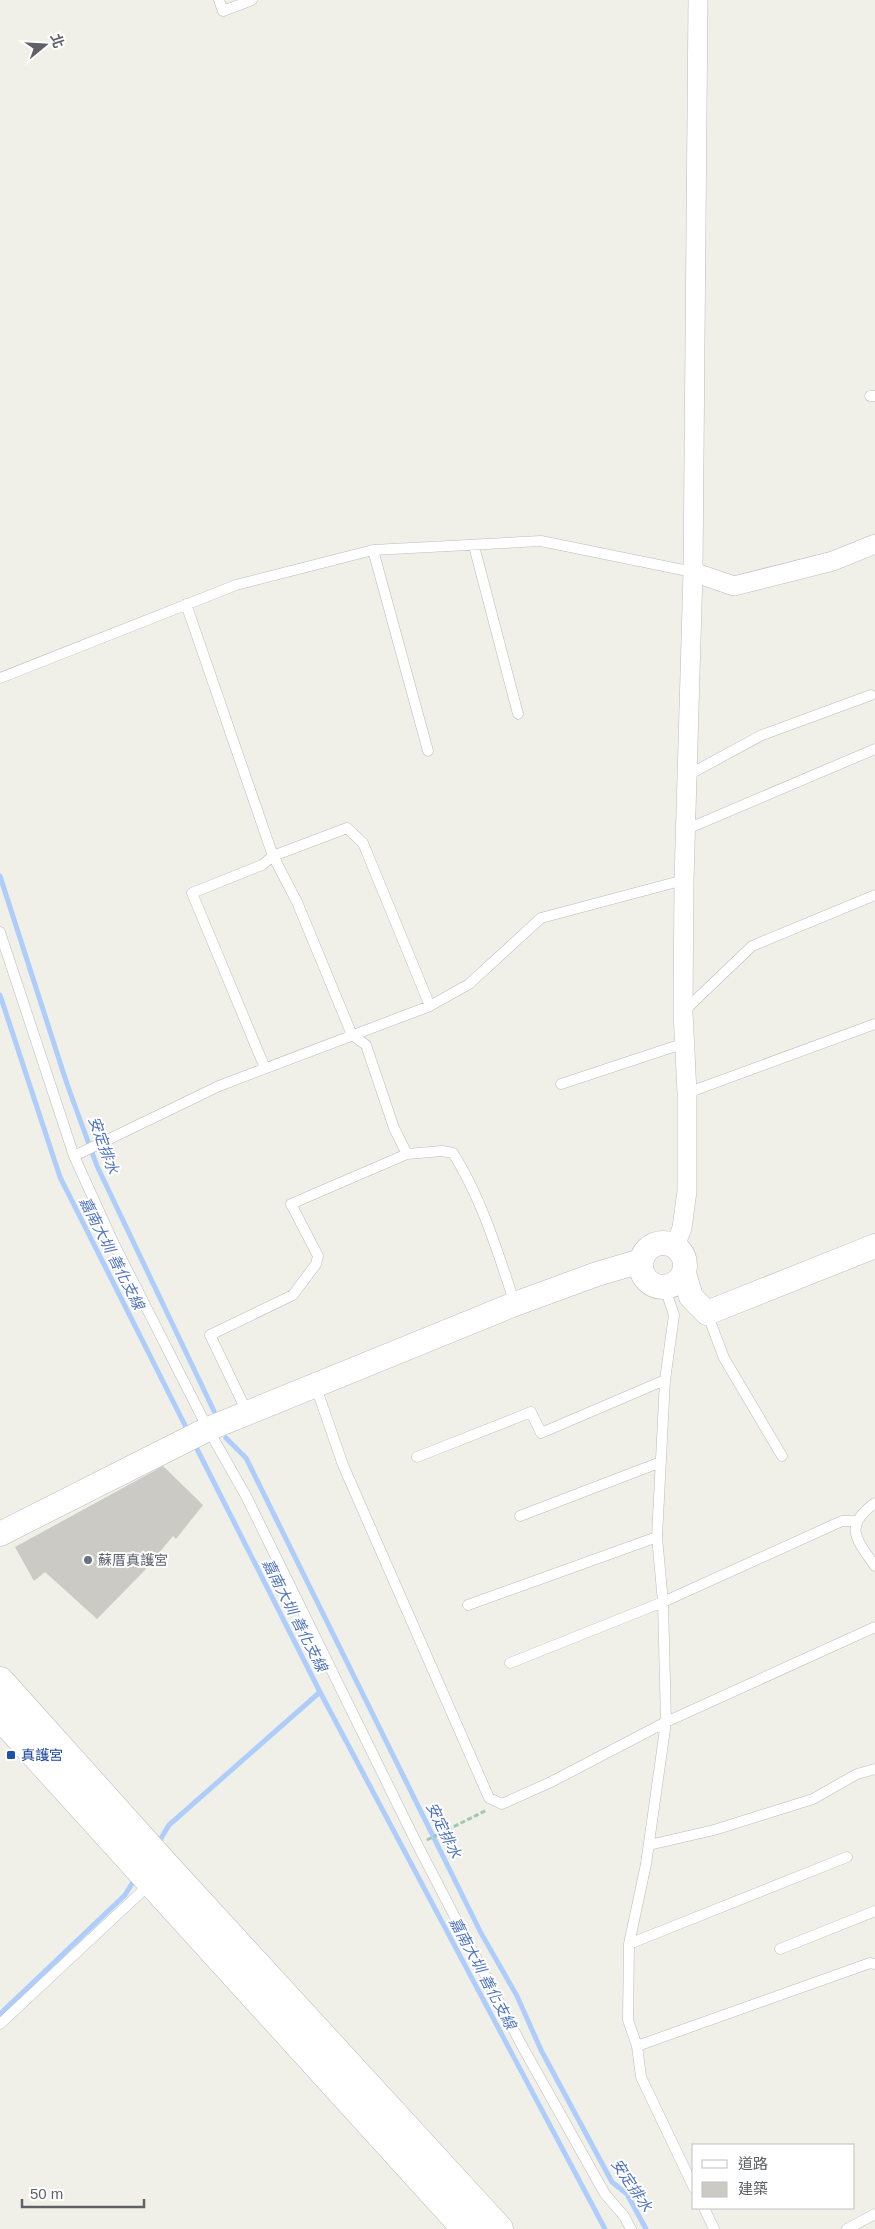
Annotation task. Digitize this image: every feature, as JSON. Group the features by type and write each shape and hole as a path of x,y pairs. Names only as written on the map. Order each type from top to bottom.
{"main road":[{"path":"0,1681 159,1874 466,2229"},
{"path":"0,1716 159,1874 500,2229"}],"street":[{"path":"675,1246 682,1228 687,1191 687,1093 683,1012 684,880 687,829 693,572 698,0"},
{"path":"693,572 734,586 833,561 875,544"},
{"path":"684,1273 677,1283 665,1288 658,1287 646,1280 642,1274 641,1261 643,1254 654,1244 661,1242 675,1246 684,1258 684,1273 691,1297 707,1313 875,1246"},
{"path":"0,1534 197,1435 515,1304 597,1274 641,1261"}],"lane":[{"path":"219,0 223,11 252,0"},
{"path":"0,678 236,585 373,550 541,541 693,572"},
{"path":"474,546 518,714"},
{"path":"373,550 428,751"},
{"path":"186,604 273,856 297,902 352,1035 366,1045 394,1128 407,1154"},
{"path":"688,775 762,735 871,694"},
{"path":"687,829 875,749"},
{"path":"265,1068 192,893 262,865 273,856 347,828 363,843 430,1006"},
{"path":"74,1156 219,1086 430,1006 469,984 541,918 684,880"},
{"path":"683,1012 752,946 875,895"},
{"path":"0,932 74,1156 197,1435 246,1496 418,1844 521,2044 605,2194 624,2216 631,2229"},
{"path":"687,1093 875,1024"},
{"path":"560,1084 685,1043"},
{"path":"248,1414 210,1335 294,1295 316,1264 318,1256 291,1204 407,1154 442,1150 453,1153 465,1172 492,1236 515,1304"},
{"path":"665,1288 674,1315 665,1380 657,1536 663,1602 666,1722 649,1846 629,1944 628,2020 637,2046 641,2078 692,2184"},
{"path":"707,1313 724,1358 782,1456"},
{"path":"417,1457 532,1412 540,1433 665,1380"},
{"path":"316,1387 343,1465 489,1798 502,1804 551,1782 666,1722 875,1627"},
{"path":"520,1516 661,1462"},
{"path":"875,1503 863,1512 856,1521 855,1527 859,1543 875,1566"},
{"path":"510,1663 663,1602 842,1521 856,1521"},
{"path":"468,1605 657,1536"},
{"path":"649,1846 714,1830 813,1799 857,1774 875,1769"},
{"path":"629,1944 846,1857"},
{"path":"0,2024 159,1874"},
{"path":"780,1948 875,1911"},
{"path":"637,2046 870,1962 875,1964"},
{"path":"704,2209 714,2229"},
{"path":"847,2229 875,2214"}],"path":[{"path":"422,1842 443,1834 488,1810 489,1798"}],"building":[{"path":"163,1466 203,1505 176,1539 173,1536 145,1570 97,1619 45,1572 34,1581 15,1547"}],"waterway":[{"name":"安定排水","path":"0,876 67,1084 97,1166 214,1411"},
{"name":"嘉南大圳 善化支線","path":"0,995 60,1177 189,1433"},
{"name":"安定排水","path":"226,1438 246,1458 481,1933 517,1996 541,2050 612,2182 627,2194 646,2229"},
{"name":"嘉南大圳 善化支線","path":"194,1443 320,1692 605,2229"},
{"path":"157,1845 169,1825 320,1692"},
{"path":"0,2014 125,1895 136,1877"}],"place":[{"name":"蘇厝真護宮","path":"88,1560"},
{"name":"真護宮","path":"11,1755"}]}
